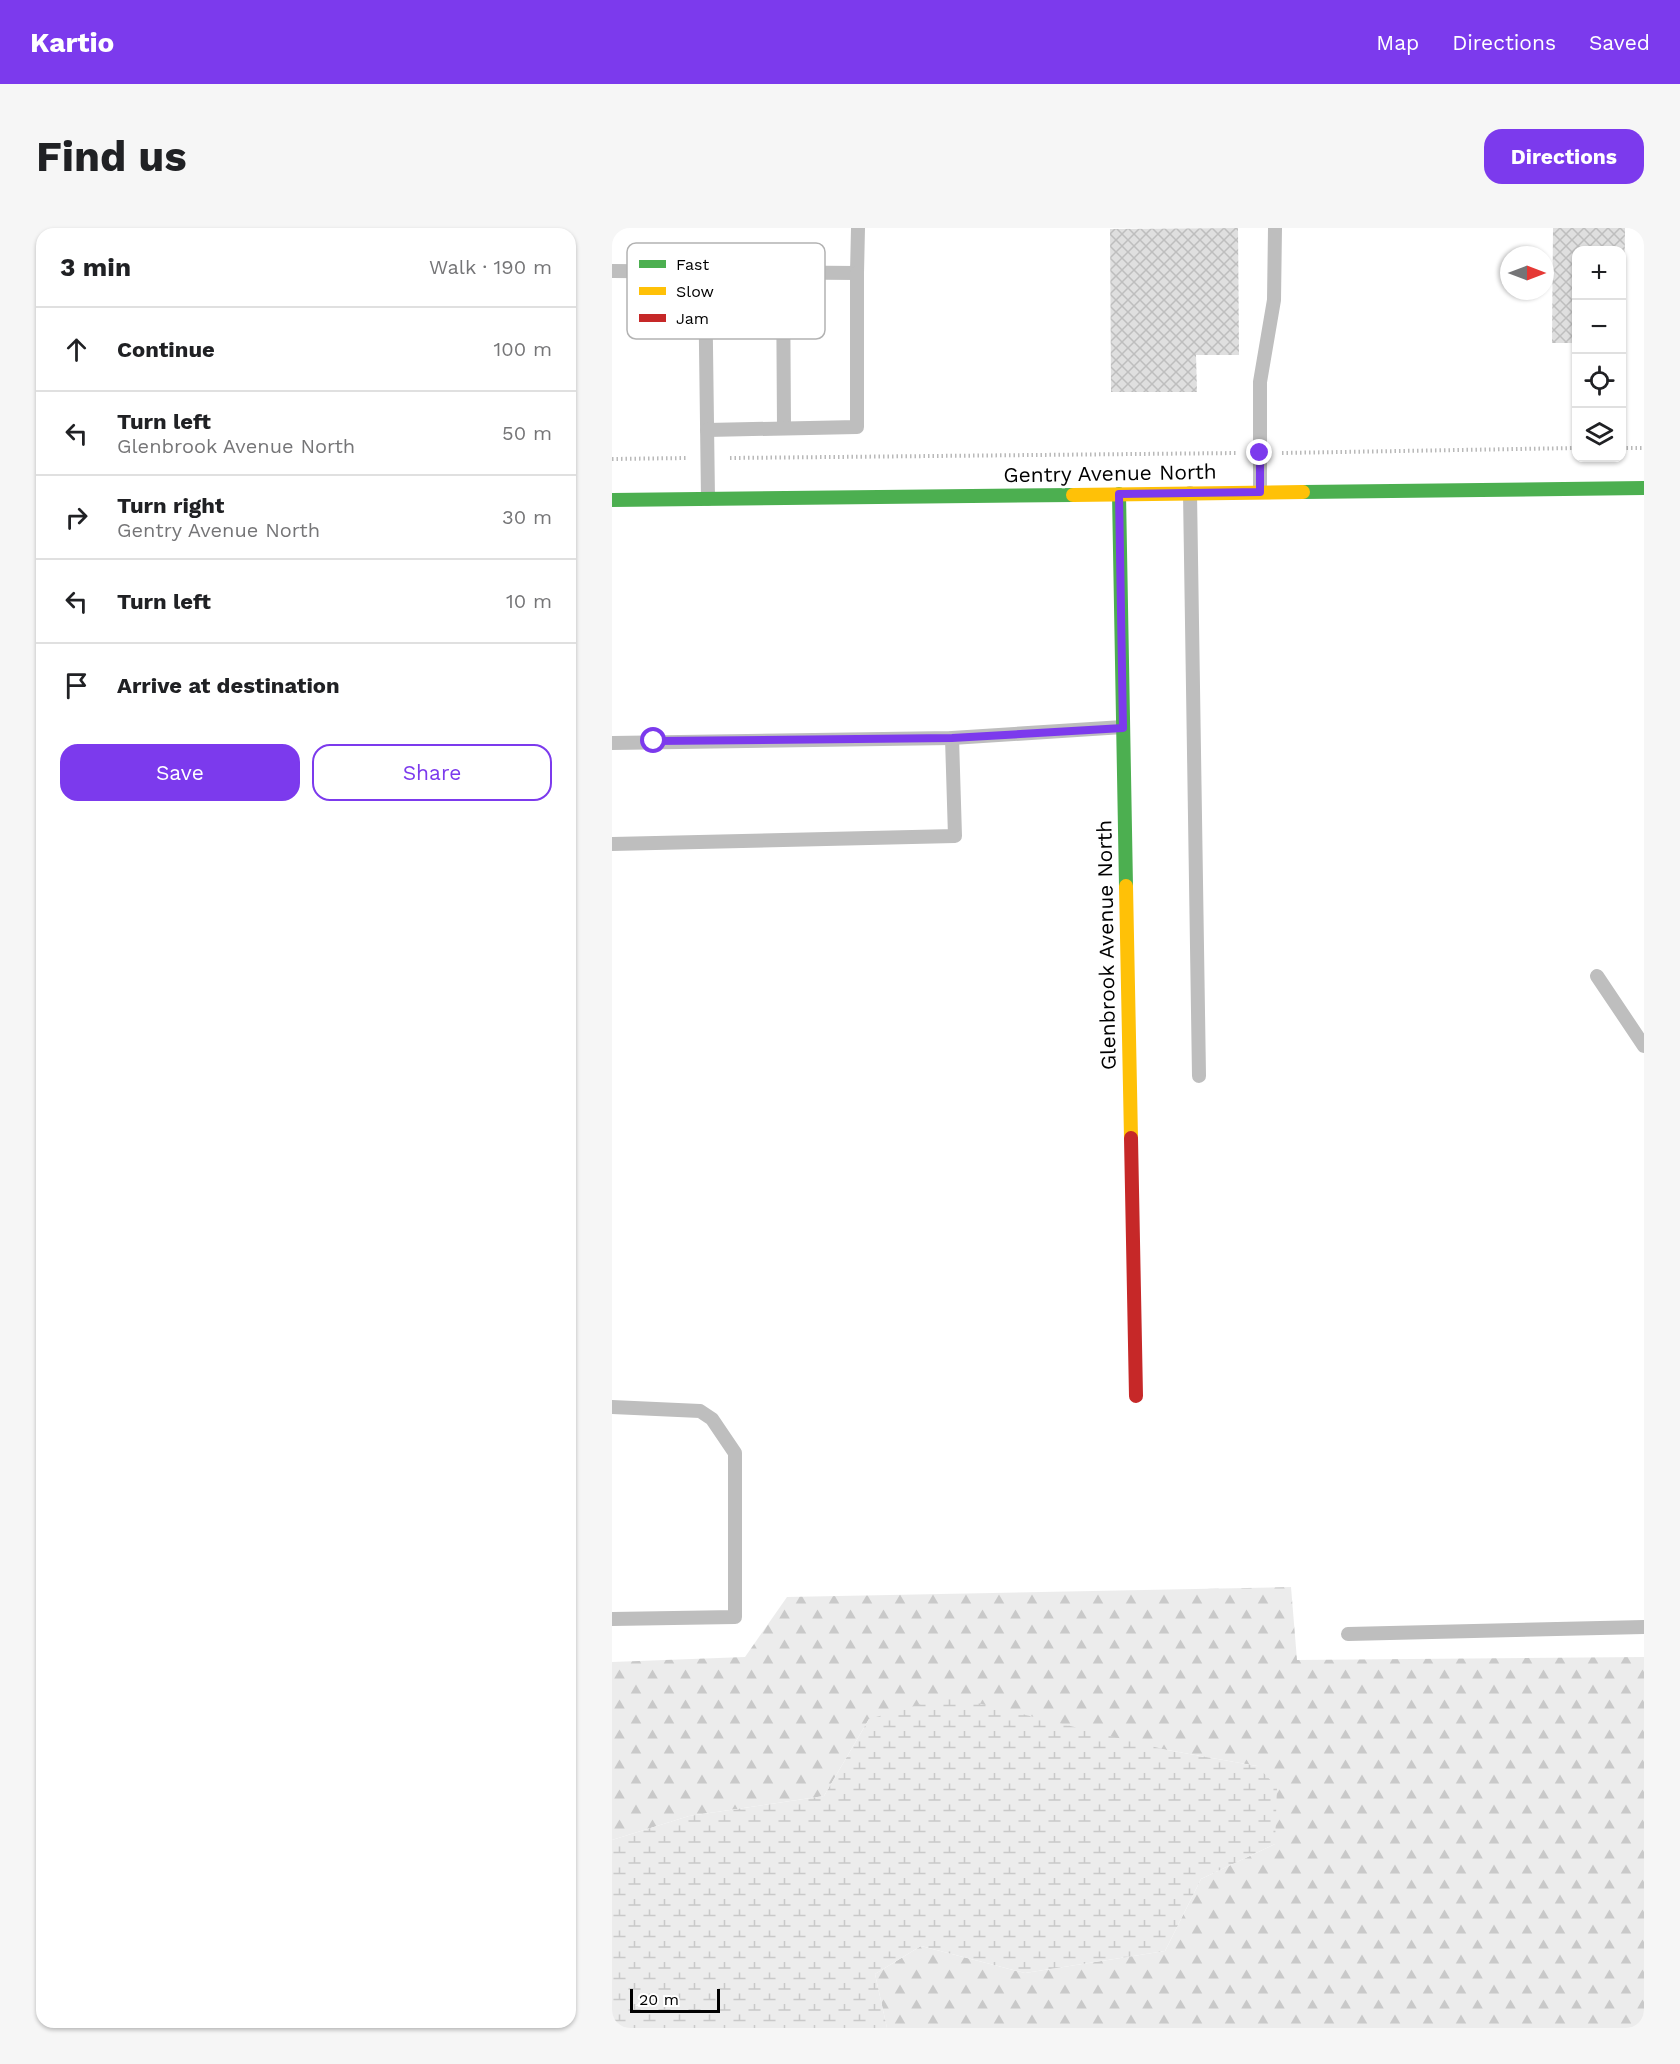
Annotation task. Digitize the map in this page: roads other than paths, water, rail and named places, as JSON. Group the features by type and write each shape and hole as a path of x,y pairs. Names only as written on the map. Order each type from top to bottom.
{"street":[{"name":"Gentry Avenue North","path":"612,500 1644,488"},
{"name":"Glenbrook Avenue North","path":"1119,494 1136,1396"}],"lane":[{"path":"707,430 857,427 858,228"},
{"path":"1260,492 1260,382 1274,300 1275,228"},
{"path":"612,271 627,271"},
{"path":"825,273 857,273"},
{"path":"706,339 708,499"},
{"path":"783,339 784,428"},
{"path":"1190,493 1199,1076"},
{"path":"612,743 952,738 1123,728"},
{"path":"612,844 955,836 952,738"},
{"path":"1597,976 1644,1046"},
{"path":"612,1407 700,1411 712,1419 735,1453 735,1617 612,1619"},
{"path":"1348,1634 1644,1627"}]}
